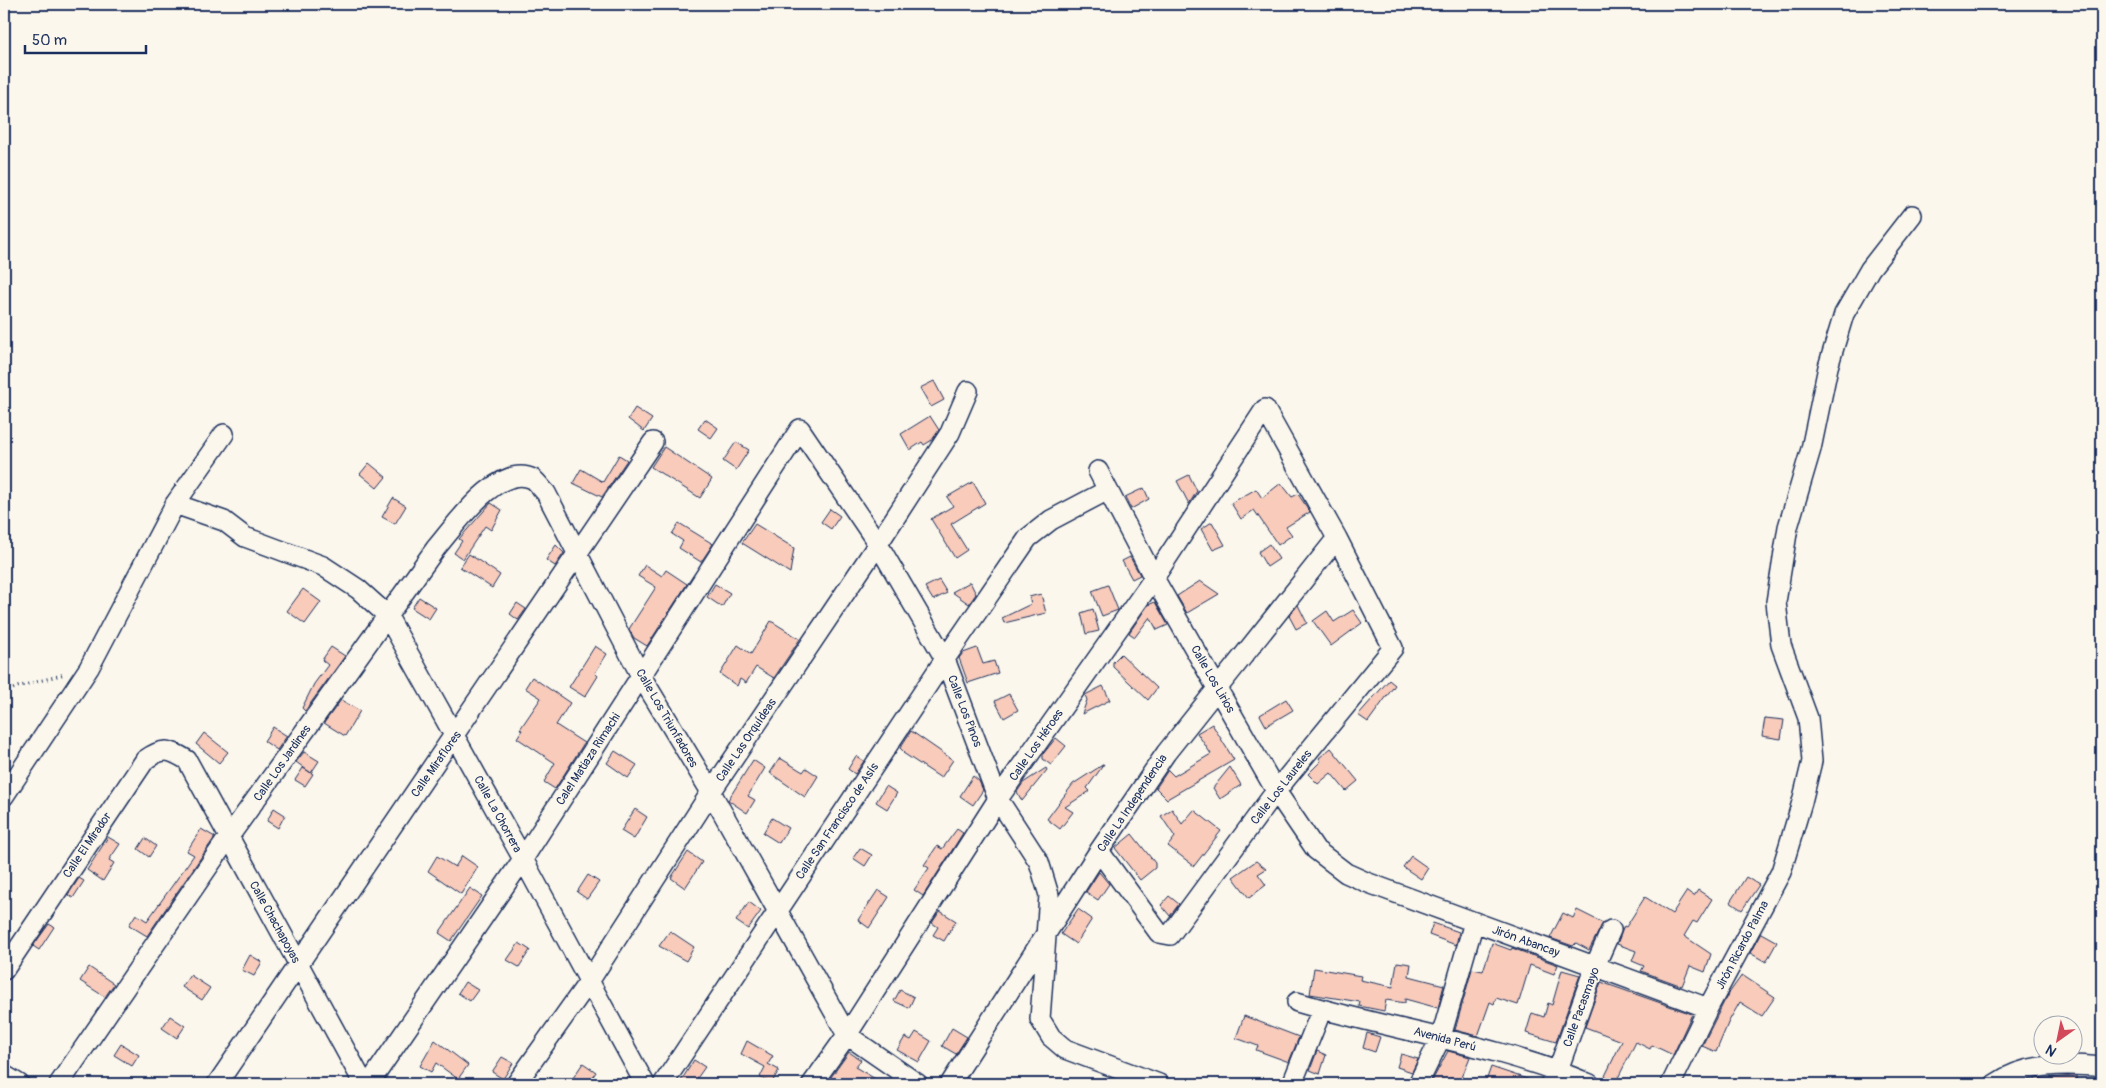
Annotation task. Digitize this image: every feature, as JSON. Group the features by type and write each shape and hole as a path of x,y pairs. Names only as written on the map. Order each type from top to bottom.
{"street":[{"name":"Jirón Ricardo Palma","path":"1672,1084 1708,1008 1781,872 1802,802 1812,761 1808,718 1781,645 1776,602 1788,527 1811,449 1828,367 1844,314 1870,269 1912,215"},
{"name":"Calle Las Orquídeas","path":"516,1084 590,980 710,792 878,544 950,433 968,391"},
{"name":"Calle Los Héroes","path":"812,1084 847,1036 998,799 1154,578 1265,409 1337,538"},
{"name":"Calle Los Pinos","path":"800,429 878,544 945,659 998,799 1039,862 1049,895 1040,1019 1050,1037 1065,1049 1159,1084"},
{"name":"Calel Matiaza Rimachi","path":"369,1084 523,859 800,429"},
{"path":"4,796 89,668 175,504 224,434"},
{"name":"Calle Miraflores","path":"217,1084 297,964 455,737 653,442"},
{"name":"Calle Los Lirios","path":"1098,471 1154,578 1276,791 1316,850 1346,873"},
{"name":"Calle Los Jardines","path":"59,1084 228,838 386,615 436,548 484,494 505,479 518,477 533,480"},
{"name":"Calle Los Triunfadores","path":"533,480 546,493 641,676 710,792 847,1036"},
{"name":"Calle San Francisco de Asís","path":"663,1084 945,659 1028,538 1051,520 1108,490"},
{"name":"Calle La Chorrera","path":"175,504 224,521 245,537 323,566 358,589 386,615 590,980 645,1084"},
{"name":"Calle Los Laureles","path":"1099,851 1159,933 1170,935 1175,931 1276,791 1393,648 1337,538"},
{"name":"Calle La Independencia","path":"950,1084 1099,851 1166,754 1337,538"},
{"name":"Calle El Mirador","path":"4,970 145,760 156,752 170,750 187,760"},
{"name":"Calle Chachapoyas","path":"187,760 364,1084"},
{"name":"Jirón Abancay","path":"1346,873 1708,1008"},
{"path":"1418,1084 1441,1038 1474,922"},
{"name":"Calle Pacasmayo","path":"1554,1077 1595,966 1611,930"},
{"name":"Avenida Perú","path":"1297,1002 1441,1038 1554,1077 1590,1084"},
{"path":"1292,1084 1322,1009"},
{"path":"847,1036 918,1084"},
{"path":"1979,1084 1994,1076 2030,1067 2080,1064 2102,1066"},
{"path":"1995,1084 2030,1067"},
{"path":"4,1075 19,1084"}],"path":[{"path":"4,693 17,687 89,668"}],"building":[{"path":"934,381 944,400 931,407 920,388"},
{"path":"635,408 652,419 644,431 628,419"},
{"path":"930,416 939,430 932,440 924,445 922,442 910,450 901,434"},
{"path":"705,419 718,428 711,438 698,429"},
{"path":"736,442 749,450 736,470 723,461"},
{"path":"664,447 712,479 700,498 651,467"},
{"path":"619,455 627,460 602,497 573,483 581,469 603,482"},
{"path":"369,463 386,477 377,488 360,474"},
{"path":"1189,475 1197,491 1189,504 1177,481"},
{"path":"973,482 985,503 951,524 967,550 955,558 931,519 953,506 947,497"},
{"path":"1281,483 1292,497 1298,494 1310,512 1286,527 1292,535 1278,545 1254,510 1241,519 1231,503 1256,489 1262,498"},
{"path":"1144,488 1149,499 1131,509 1125,497"},
{"path":"393,498 406,506 395,524 382,517"},
{"path":"491,503 502,510 491,530 485,526 463,559 454,553 462,541 459,539"},
{"path":"830,509 840,516 831,529 821,522"},
{"path":"1212,522 1225,545 1213,550 1201,529"},
{"path":"679,523 713,544 701,562 679,548 683,541 672,534"},
{"path":"755,524 794,548 790,573 742,543"},
{"path":"1269,544 1279,559 1267,567 1258,552"},
{"path":"556,545 564,553 555,566 546,560"},
{"path":"469,554 500,575 492,588 460,567"},
{"path":"1130,557 1140,575 1132,579 1122,561"},
{"path":"645,565 662,576 666,570 687,584 647,646 634,638 629,629 656,587 638,576"},
{"path":"939,580 947,593 933,600 925,587"},
{"path":"1200,581 1219,594 1187,613 1177,596"},
{"path":"970,582 976,594 969,604 952,592"},
{"path":"715,584 730,593 722,607 707,597"},
{"path":"1108,585 1118,610 1102,616 1092,591"},
{"path":"303,589 321,602 305,624 287,611"},
{"path":"1041,594 1046,613 1004,623 1002,618 1031,604 1029,597"},
{"path":"419,597 436,608 429,619 412,608"},
{"path":"1155,602 1168,625 1157,630 1150,617 1135,637 1129,633 1148,605"},
{"path":"517,603 526,609 518,620 510,614"},
{"path":"1298,605 1307,623 1296,629 1289,616"},
{"path":"1093,609 1099,631 1086,634 1081,613"},
{"path":"1353,610 1362,623 1331,646 1313,621 1327,611 1334,622"},
{"path":"771,621 800,639 774,678 756,667 746,683 740,679 737,686 720,674 738,645 751,654"},
{"path":"595,646 607,654 595,673 598,676 585,697 569,687"},
{"path":"331,647 345,656 305,711 302,708 314,684 328,665 322,660"},
{"path":"977,648 983,664 994,661 998,673 968,683 959,658 963,653"},
{"path":"1121,654 1157,688 1148,700 1113,667 1113,662"},
{"path":"532,677 570,703 556,725 584,743 555,789 544,782 555,763 517,738 522,730 520,729 541,698 525,688"},
{"path":"1389,680 1395,685 1368,722 1358,715"},
{"path":"1103,686 1110,700 1082,714 1087,700 1085,695"},
{"path":"1009,694 1018,710 1004,718 995,701"},
{"path":"1286,699 1293,710 1266,726 1260,715"},
{"path":"341,700 360,711 345,736 324,723"},
{"path":"1765,718 1784,720 1781,739 1762,736"},
{"path":"1212,724 1234,760 1167,799 1156,788 1168,770 1174,776 1211,754 1197,733"},
{"path":"273,727 287,736 277,750 264,741"},
{"path":"911,731 953,760 941,778 903,753 900,748"},
{"path":"204,733 228,752 219,763 196,744"},
{"path":"1056,738 1066,746 1051,765 1043,759 1043,754"},
{"path":"1331,748 1358,781 1346,791 1331,773 1318,784 1308,774 1321,761 1319,758"},
{"path":"615,751 637,765 628,778 607,763"},
{"path":"304,752 319,761 311,773 296,762"},
{"path":"856,756 864,761 855,774 848,769"},
{"path":"780,758 803,772 806,768 818,776 805,797 770,773"},
{"path":"753,760 765,768 748,796 755,800 747,813 728,800"},
{"path":"1104,764 1087,788 1090,791 1065,807 1073,812 1060,829 1047,819 1073,784"},
{"path":"1230,767 1241,785 1220,799 1213,788"},
{"path":"303,768 313,774 305,786 295,780"},
{"path":"1046,768 1047,770 1022,801 1017,792 1023,783"},
{"path":"973,776 979,781 983,790 973,805 960,796"},
{"path":"886,786 897,793 887,809 876,802"},
{"path":"274,808 285,815 278,828 267,821"},
{"path":"635,809 647,817 634,839 621,831"},
{"path":"1172,809 1182,824 1194,810 1221,831 1194,866 1168,846 1175,837 1161,816"},
{"path":"772,818 788,828 779,843 763,833"},
{"path":"201,829 215,837 147,936 129,925 136,914 147,921 194,855 187,851"},
{"path":"957,829 963,833 923,896 914,890 929,868 924,865 937,846 942,849"},
{"path":"1132,834 1155,863 1155,868 1140,880 1115,848"},
{"path":"108,837 120,844 109,860 114,863 103,881 87,870"},
{"path":"145,838 156,846 149,857 138,849"},
{"path":"860,848 872,855 865,866 853,858"},
{"path":"688,852 702,862 685,888 671,878"},
{"path":"437,856 455,867 462,856 478,867 461,894 428,871"},
{"path":"1411,856 1428,868 1421,879 1403,867"},
{"path":"1256,861 1266,869 1258,874 1266,885 1249,898 1233,877"},
{"path":"1099,872 1109,884 1098,900 1086,892"},
{"path":"588,875 599,882 587,899 577,892"},
{"path":"1746,877 1759,885 1742,910 1730,902"},
{"path":"79,878 84,881 73,898 68,895"},
{"path":"470,888 482,896 451,941 439,933"},
{"path":"878,890 889,897 869,928 858,920"},
{"path":"1698,890 1712,899 1697,923 1693,921 1684,936 1711,954 1705,972 1690,966 1682,986 1641,971 1644,966 1632,961 1636,951 1617,944 1624,926 1626,927 1645,897 1672,914 1687,891 1694,896"},
{"path":"1169,896 1179,904 1170,916 1161,905"},
{"path":"749,902 761,911 748,929 736,921"},
{"path":"1078,909 1092,919 1076,944 1061,934"},
{"path":"1577,910 1603,923 1589,950 1576,943 1573,946 1550,938 1563,913 1573,918"},
{"path":"940,911 956,921 944,941 933,935 938,927 932,923"},
{"path":"1433,923 1459,932 1456,945 1429,935"},
{"path":"49,924 54,927 39,950 33,946"},
{"path":"670,931 694,947 686,961 659,946"},
{"path":"1761,933 1777,942 1766,962 1750,953"},
{"path":"519,943 530,950 519,967 507,960"},
{"path":"1492,943 1511,950 1512,948 1558,965 1554,974 1530,965 1518,1005 1496,998 1494,1004 1490,1002 1478,1036 1455,1030 1472,969 1483,971"},
{"path":"250,955 262,962 254,976 242,970"},
{"path":"1397,962 1411,964 1409,976 1444,985 1438,1008 1405,999 1405,1003 1386,1000 1384,1011 1359,1006 1360,1002 1310,994 1314,968 1361,976 1360,980 1393,987"},
{"path":"89,967 114,984 105,997 80,981"},
{"path":"1562,970 1580,975 1556,1042 1526,1033 1532,1013 1544,1017 1548,1003 1552,1005"},
{"path":"190,975 210,988 202,1000 182,987"},
{"path":"1742,975 1775,997 1762,1016 1740,1002 1729,1021 1716,1052 1702,1046 1727,996"},
{"path":"465,982 478,990 470,1001 458,993"},
{"path":"1601,982 1692,1014 1673,1055 1652,1045 1650,1049 1636,1042 1616,1082 1605,1076 1622,1041 1585,1027"},
{"path":"900,990 914,997 909,1008 894,1001"},
{"path":"170,1016 185,1026 177,1038 162,1028"},
{"path":"1244,1016 1299,1037 1289,1062 1256,1050 1258,1046 1236,1038"},
{"path":"952,1028 967,1037 956,1054 942,1046"},
{"path":"916,1032 931,1041 919,1062 897,1050 905,1037 911,1040"},
{"path":"1367,1033 1380,1037 1375,1052 1363,1048"},
{"path":"435,1040 468,1065 458,1079 436,1063 431,1072 420,1066"},
{"path":"747,1041 773,1056 768,1064 779,1070 771,1084 760,1077 765,1067 741,1054"},
{"path":"121,1044 139,1055 132,1066 114,1055"},
{"path":"1317,1051 1326,1055 1320,1074 1310,1070"},
{"path":"1448,1051 1470,1057 1460,1082 1450,1078 1448,1084 1433,1082 1433,1079"},
{"path":"849,1052 861,1060 855,1067 884,1084 826,1084"},
{"path":"1401,1054 1418,1059 1412,1072 1397,1067"},
{"path":"502,1057 513,1063 503,1079 492,1072"},
{"path":"694,1060 705,1067 693,1084 679,1084"},
{"path":"583,1063 596,1072 588,1084 569,1084"},
{"path":"1491,1067 1536,1082 1535,1084 1485,1084"},
{"path":"2076,1076 2078,1084 2035,1084 2035,1079"}]}
